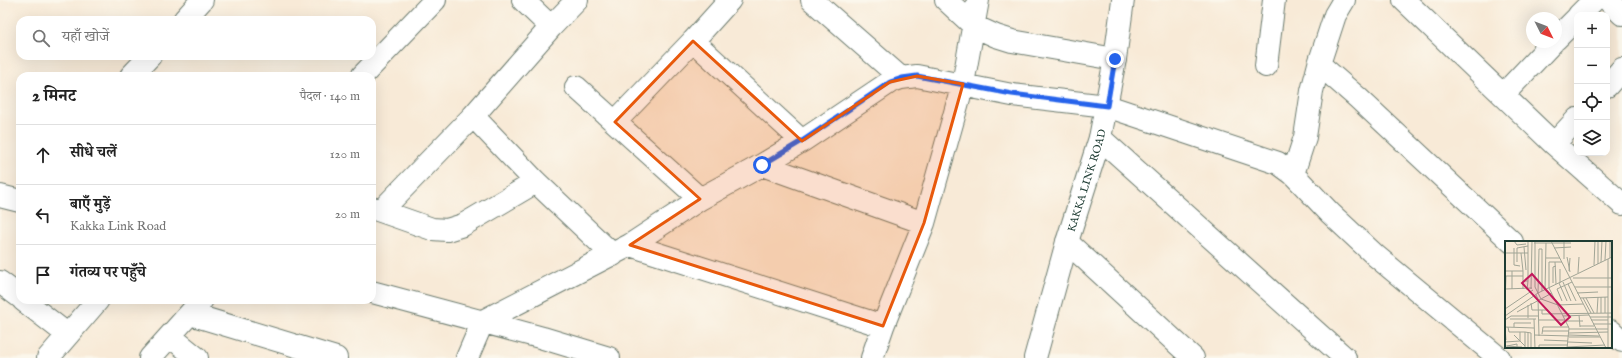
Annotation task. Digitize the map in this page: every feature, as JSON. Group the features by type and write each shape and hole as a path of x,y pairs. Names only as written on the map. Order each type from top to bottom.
{"street":[{"path":"188,16 202,0"},
{"path":"366,72 435,0"},
{"path":"523,0 551,28"},
{"path":"536,182 464,225 447,230 432,229 376,210 473,116 577,0"},
{"path":"615,122 730,0"},
{"path":"812,0 902,78"},
{"path":"946,0 974,26 1012,41 1115,59"},
{"path":"872,358 883,326 924,223 963,84 978,0"},
{"name":"KAKKA LINK ROAD","path":"1038,357 1067,242 1100,138 1115,59 1123,0"},
{"path":"1266,66 1274,0"},
{"path":"1293,174 1305,137 1312,91 1319,64 1335,15 1344,0"},
{"path":"1404,0 1554,144 1622,204"},
{"path":"1583,12 1594,0"},
{"path":"1608,0 1622,14"},
{"path":"1562,33 1574,21"},
{"path":"693,41 802,141"},
{"path":"1503,94 1548,48"},
{"path":"135,72 146,60"},
{"path":"1319,64 1358,98 1511,241"},
{"path":"1609,84 1622,69"},
{"path":"467,358 483,321 622,250 700,199 802,141 890,82 902,78 917,76 1012,94 1107,106 1278,163 1293,174 1330,213 1376,256 1499,358"},
{"path":"576,87 700,199"},
{"path":"473,116 536,182 622,250 883,326"},
{"path":"1554,144 1576,120"},
{"path":"1100,138 1345,358"},
{"path":"762,165 924,223"},
{"path":"1067,242 1193,358"},
{"path":"0,282 16,294"},
{"path":"376,293 483,321 609,358"},
{"path":"28,304 68,335"},
{"path":"48,358 95,304"},
{"path":"150,358 196,307 336,358"},
{"path":"1612,332 1622,341"},
{"path":"170,336 197,358"}],"highlighted area":[{"path":"693,41 802,141 890,82 917,76 963,84 924,223 883,326 630,245 700,199 615,122"}],"route":[{"path":"762,165 802,141 890,82 902,78 917,76 1012,94 1107,106 1115,59"}]}
